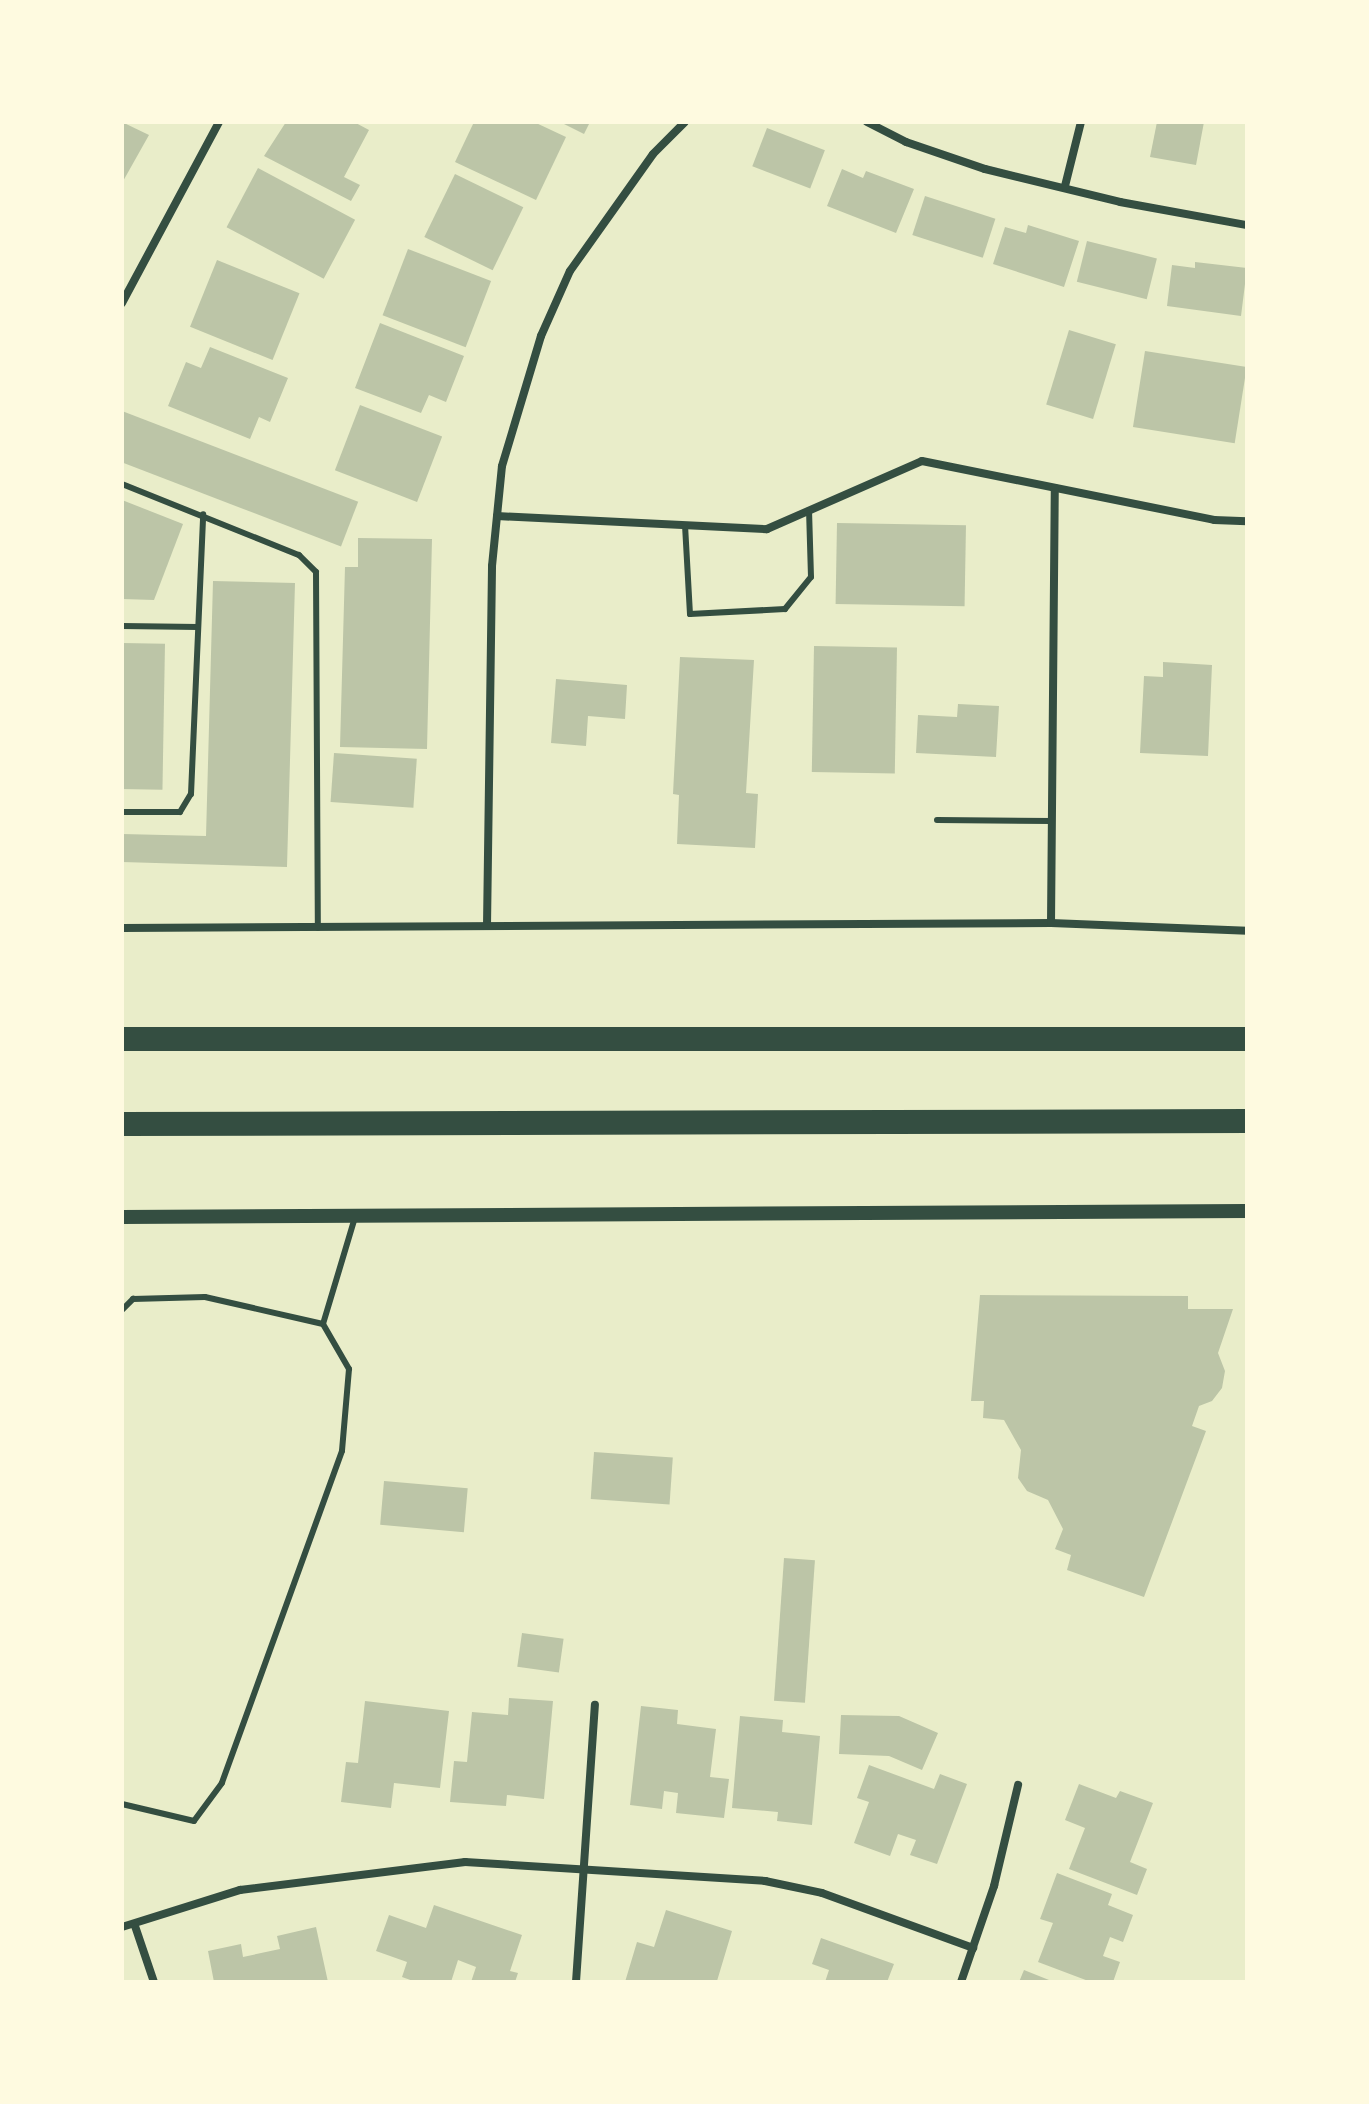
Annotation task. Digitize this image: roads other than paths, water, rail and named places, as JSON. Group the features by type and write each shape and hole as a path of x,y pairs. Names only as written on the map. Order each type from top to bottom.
{"highway":[{"path":"122,1039 1247,1039"},
{"path":"122,1124 1247,1121"}],"street":[{"path":"122,303 219,122"},
{"path":"487,926 497,516 502,466 518,400 570,271 653,154 685,122"},
{"path":"867,122 906,142 985,169 1065,186 1120,202 1247,225"},
{"path":"1065,186 1081,122"},
{"path":"497,516 767,529 922,461 1214,520 1247,521"},
{"path":"1051,923 1055,488"},
{"path":"122,928 1051,923 1247,931"},
{"path":"122,1217 1247,1211"},
{"path":"576,1982 595,1705"},
{"path":"961,1982 1018,1785"},
{"path":"122,1927 135,1926 240,1890 371,1871 465,1862 765,1881 808,1890 973,1948"},
{"path":"135,1926 154,1982"}],"lane":[{"path":"122,484 299,555 316,572 318,928"},
{"path":"685,525 690,614 785,609 811,577 809,510"},
{"path":"122,812 180,812 191,794 203,514"},
{"path":"122,626 198,627"},
{"path":"937,820 1052,821"},
{"path":"122,1804 194,1821 222,1783 342,1451 349,1369 323,1324 355,1217"},
{"path":"122,1310 133,1299 205,1297 323,1324"}]}
